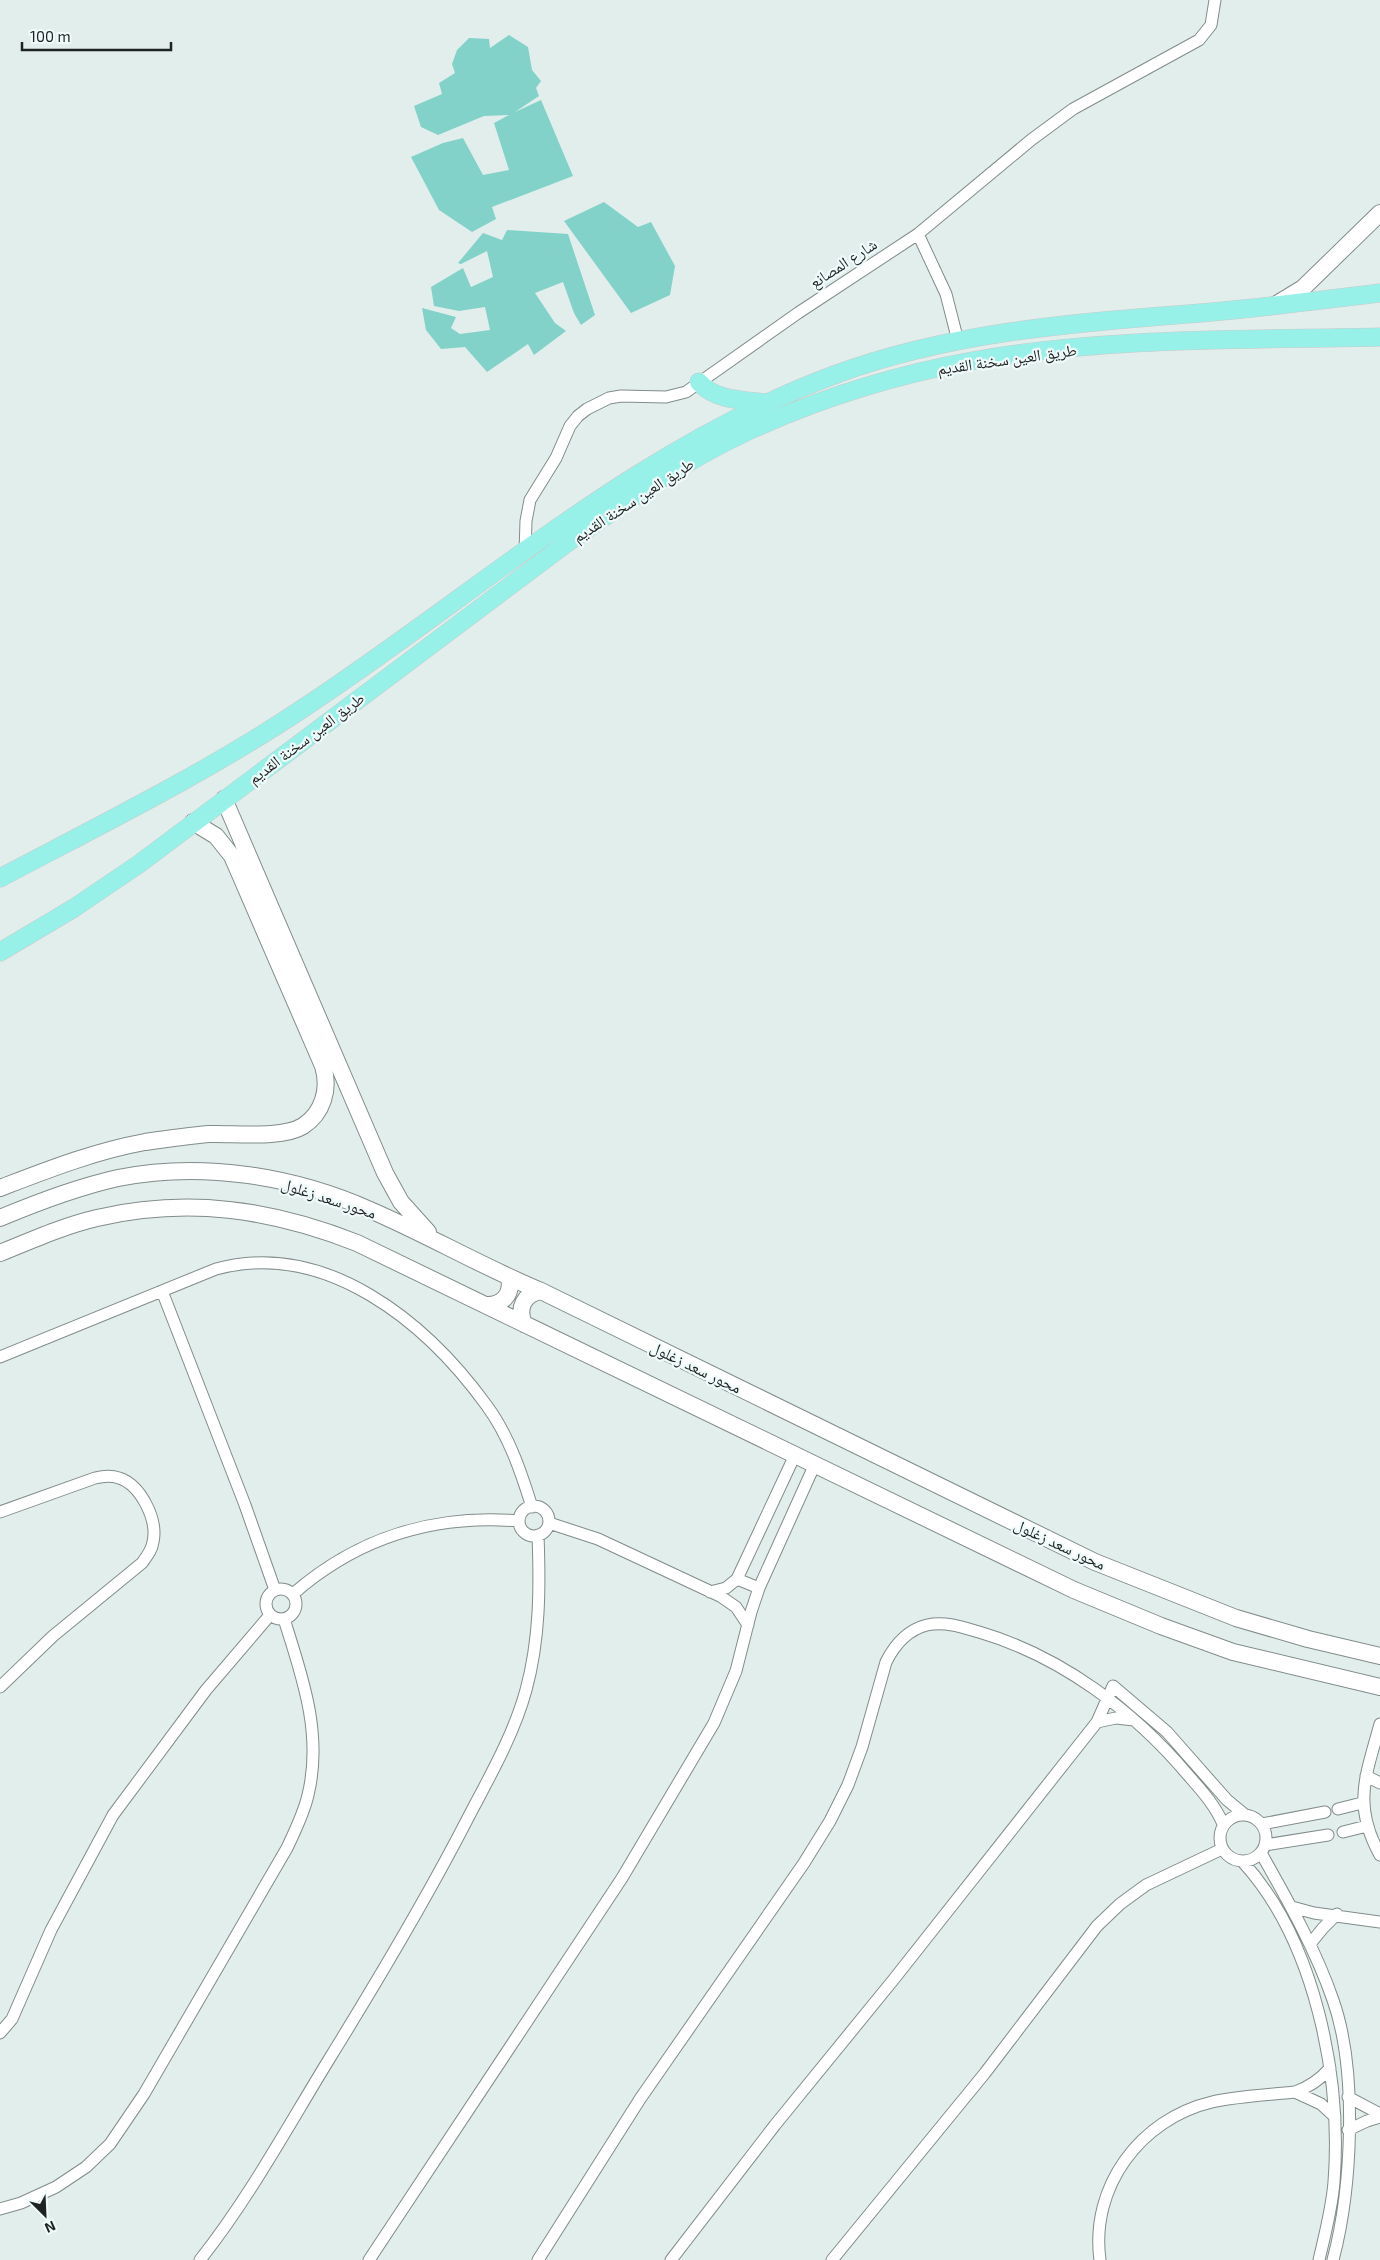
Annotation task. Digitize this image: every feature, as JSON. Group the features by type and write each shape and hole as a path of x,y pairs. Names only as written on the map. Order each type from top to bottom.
{"main road":[{"path":"1270,307 1302,288 1380,213"},
{"name":"طريق العين سخنة القديم","path":"0,878 182,782 244,746 308,706 525,552 648,468 722,425 766,403 838,374 958,341 1093,322 1270,307 1380,293"},
{"name":"طريق العين سخنة القديم","path":"0,952 74,908 139,864 636,494 729,441 838,395 883,381 973,361 1095,346 1380,337"},
{"path":"699,382 716,395 766,403"},
{"path":"224,799 385,1173 401,1202 434,1239"},
{"path":"0,1188 80,1158 143,1143 207,1134 278,1134 302,1127 314,1116 325,1095 325,1073 232,856 216,836 193,822"},
{"name":"محور سعد زغلول","path":"0,1218 83,1187 119,1178 157,1173 223,1173 270,1179 318,1191 368,1209 434,1239 509,1278 541,1291 1095,1562 1236,1618 1308,1639 1380,1656"},
{"name":"محور سعد زغلول","path":"0,1253 60,1229 96,1218 172,1207 210,1207 248,1211 312,1226 357,1243 1074,1590 1161,1626 1233,1652 1380,1687"},
{"path":"486,1305 496,1304 505,1298 510,1288 509,1278"},
{"path":"524,1324 521,1312 524,1300 529,1295 541,1291"}],"street":[{"name":"شارع المصانع","path":"525,552 526,521 530,500 556,458 567,431 578,416 587,408 609,398 621,396 673,396 686,392 798,313 918,234 1031,140 1073,109 1199,40 1211,25 1215,0"},
{"path":"918,234 946,294 958,341"},
{"path":"0,1357 223,1267 242,1263 266,1262 310,1269 366,1293 409,1320 431,1340 488,1407 515,1458 532,1507"},
{"path":"162,1291 245,1505 275,1590"},
{"path":"710,1592 726,1588 737,1579 795,1455"},
{"path":"369,2260 622,1878 714,1723 736,1671 759,1588 815,1464"},
{"path":"0,1512 95,1478 118,1477 128,1482 137,1490 151,1516 154,1535 149,1554 142,1563 53,1636 0,1687"},
{"path":"532,1507 544,1511 549,1523 545,1531 538,1535 527,1534 523,1531 519,1521 523,1511 532,1507"},
{"path":"293,1594 336,1561 366,1545 398,1532 466,1519 519,1521"},
{"path":"549,1523 598,1539 710,1592 736,1607 748,1625"},
{"path":"200,2260 221,2234 249,2191 424,1902 499,1757 526,1691 535,1650 539,1596 538,1535"},
{"path":"737,1579 759,1588"},
{"path":"284,1589 293,1594 296,1604 289,1617 279,1619 270,1615 266,1604 270,1594 275,1590 284,1589"},
{"path":"0,2032 12,2019 51,1930 113,1815 206,1690 270,1615"},
{"path":"0,2209 21,2203 56,2187 86,2167 110,2144 144,2094 291,1840 308,1796 313,1770 314,1738 305,1686 284,1619"},
{"path":"538,2260 640,2099 804,1863 830,1821 848,1785 862,1747 886,1662 902,1638 914,1630 927,1625 941,1624 963,1628 1004,1640 1029,1652 1106,1697 1134,1720 1180,1765 1210,1801 1223,1824"},
{"path":"671,2260 775,2125 894,1979 1097,1722 1103,1710 1106,1697 1113,1686 1132,1700 1184,1750 1227,1800 1244,1814 1256,1818 1262,1824 1266,1833 1263,1849 1255,1858 1242,1861 1230,1857 1222,1849 1219,1836 1223,1824 1232,1816 1244,1814"},
{"path":"1097,1722 1116,1718 1134,1720"},
{"path":"1380,1724 1366,1776 1362,1803 1367,1826 1380,1855"},
{"path":"1366,1776 1380,1783"},
{"path":"1338,1809 1362,1803"},
{"path":"1262,1824 1325,1812"},
{"path":"1343,1832 1367,1826"},
{"path":"1263,1849 1328,1835"},
{"path":"832,2260 985,2073 1102,1920 1146,1885 1222,1849"},
{"path":"1263,1849 1324,1976 1333,2000 1341,2032 1348,2097 1347,2183 1333,2260"},
{"path":"1242,1861 1262,1887 1295,1946 1317,2006 1330,2068 1335,2117 1334,2182 1319,2260"},
{"path":"1292,1907 1380,1922"},
{"path":"1310,1944 1337,1914"},
{"path":"1309,1982 1324,1976"},
{"path":"1100,2260 1098,2237 1100,2216 1108,2189 1121,2165 1148,2135 1182,2113 1212,2102 1294,2092 1311,2086 1330,2068"},
{"path":"1294,2092 1321,2104 1335,2117"},
{"path":"1348,2097 1380,2115"},
{"path":"1348,2130 1380,2115"},
{"path":"1334,2182 1347,2183"}],"shaded area":[{"path":"509,35 528,47 532,70 541,81 536,88 539,96 515,112 541,100 573,176 492,207 496,219 472,232 439,210 411,157 443,143 463,138 483,175 509,170 494,123 509,115 484,116 438,135 421,127 414,106 442,94 439,83 455,73 452,64 457,50 469,38 489,39 490,48"},
{"path":"604,202 638,227 651,222 675,266 670,295 631,313 564,221"},
{"path":"507,230 568,234 595,315 581,325 574,313 563,282 535,293 555,323 566,331 534,355 528,344 487,372 465,347 441,349 426,330 422,308 456,317 451,328 460,334 490,330 485,307 459,311 434,306 431,287 463,268 471,287 493,277 487,251 461,264 458,263 483,233 502,240"}]}
